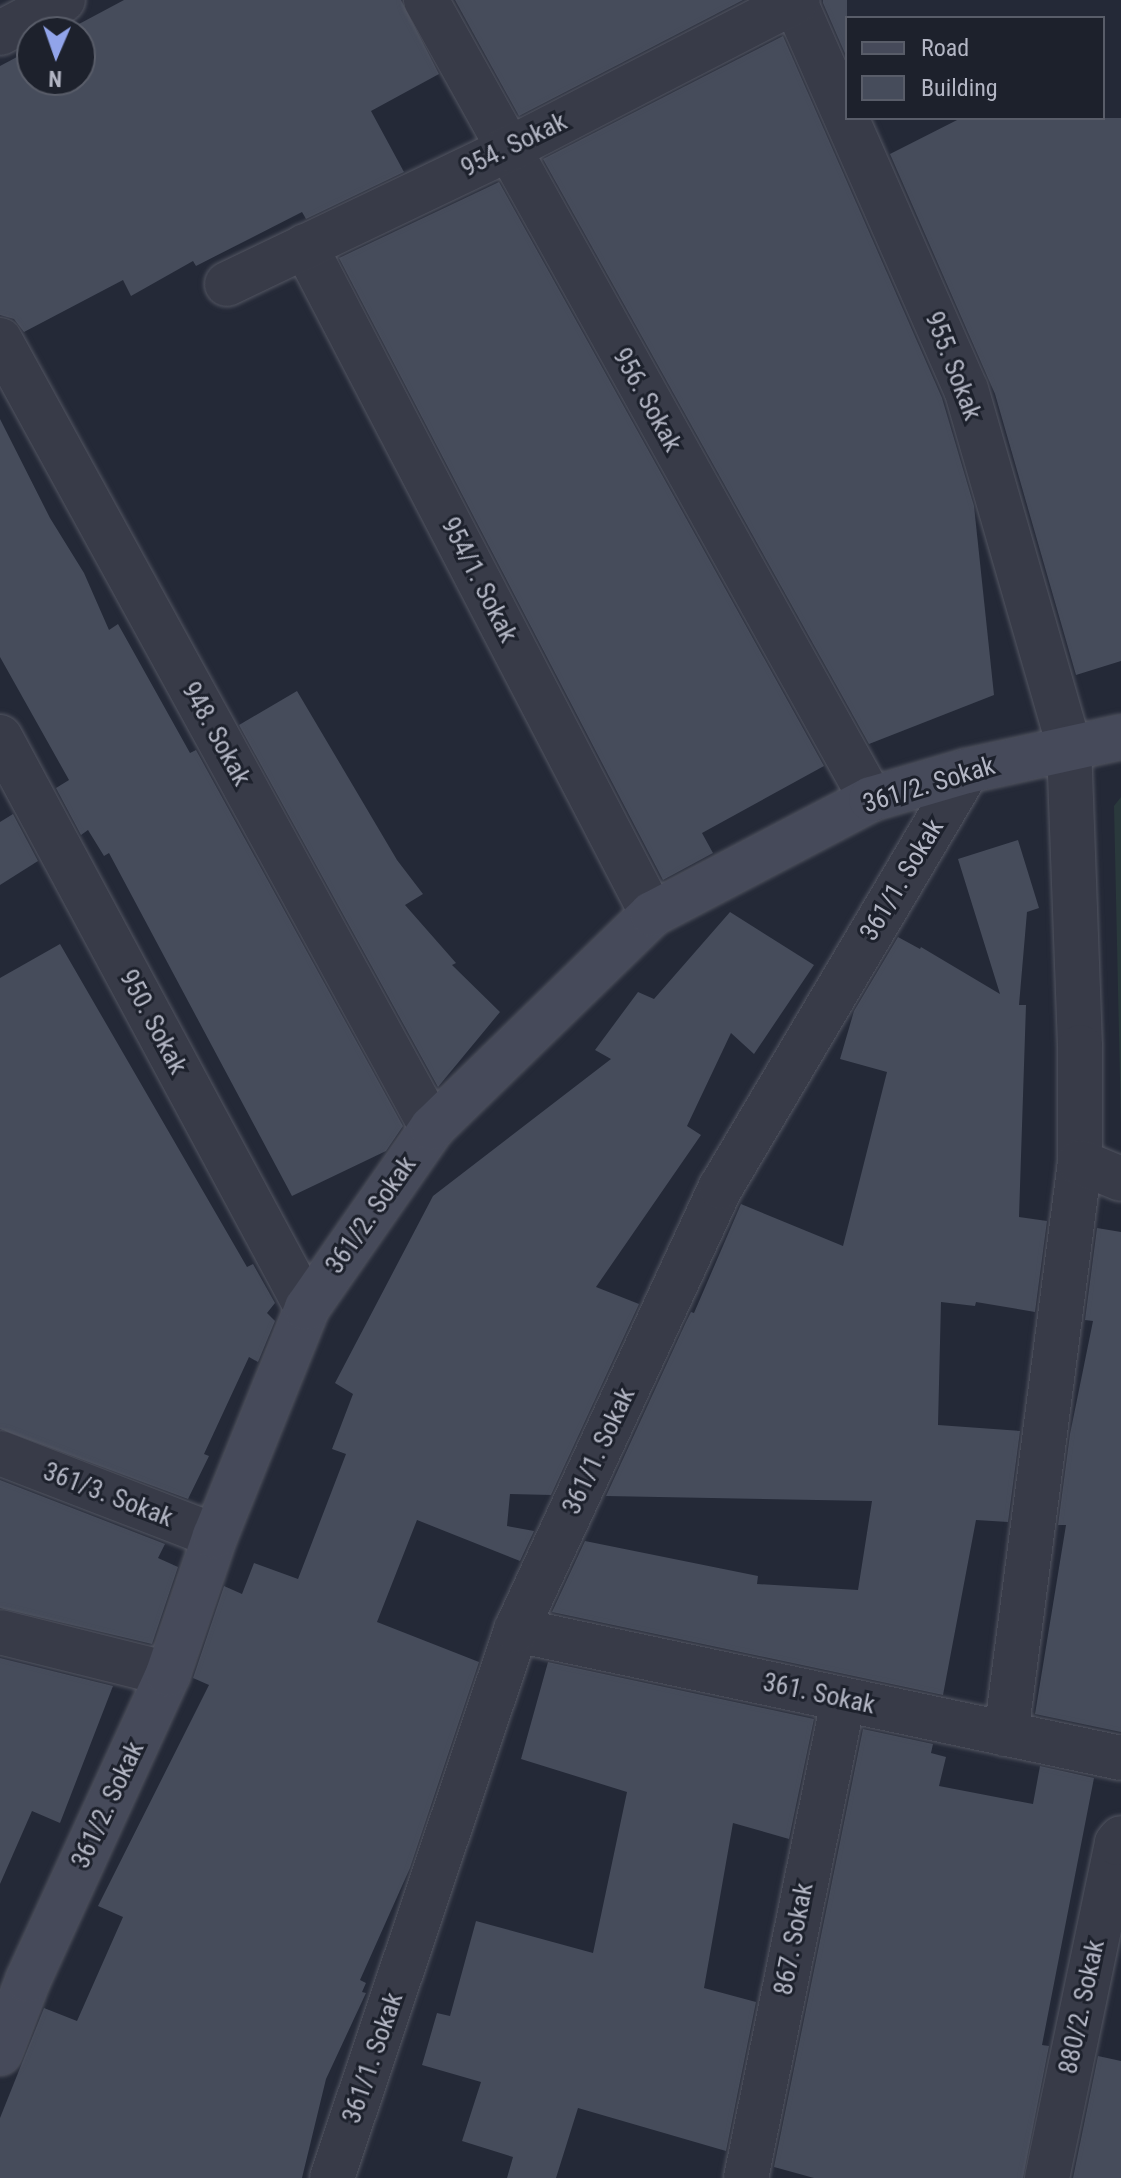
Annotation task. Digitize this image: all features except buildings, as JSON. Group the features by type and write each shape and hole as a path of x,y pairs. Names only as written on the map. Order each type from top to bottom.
{"street":[{"path":"0,33 63,0"},
{"name":"956. Sokak","path":"426,0 871,799"},
{"name":"954. Sokak","path":"227,284 507,150 796,1"},
{"name":"955. Sokak","path":"796,1 845,113"},
{"name":"955. Sokak","path":"848,120 966,389 1069,746 1080,1047 1080,1162 1006,1734"},
{"name":"954/1. Sokak","path":"305,246 652,914"},
{"name":"948. Sokak","path":"0,340 432,1128"},
{"name":"950. Sokak","path":"0,737 307,1308"},
{"name":"361/2. Sokak","path":"0,2053 28,1980 168,1674 215,1536 307,1308 432,1128 652,914 871,799 967,771 1069,746 1121,737"},
{"name":"361/1. Sokak","path":"332,2178 516,1630 721,1187 967,771"},
{"path":"1080,1162 1121,1179"},
{"name":"361/3. Sokak","path":"0,1453 215,1536"},
{"name":"361. Sokak","path":"516,1630 1121,1758"},
{"path":"0,1632 168,1674"},
{"name":"867. Sokak","path":"746,2178 843,1700"},
{"name":"880/2. Sokak","path":"1047,2178 1117,1843 1121,1838"}],"shaded area":[{"path":"1121,797 1121,1126 1114,806"}]}
